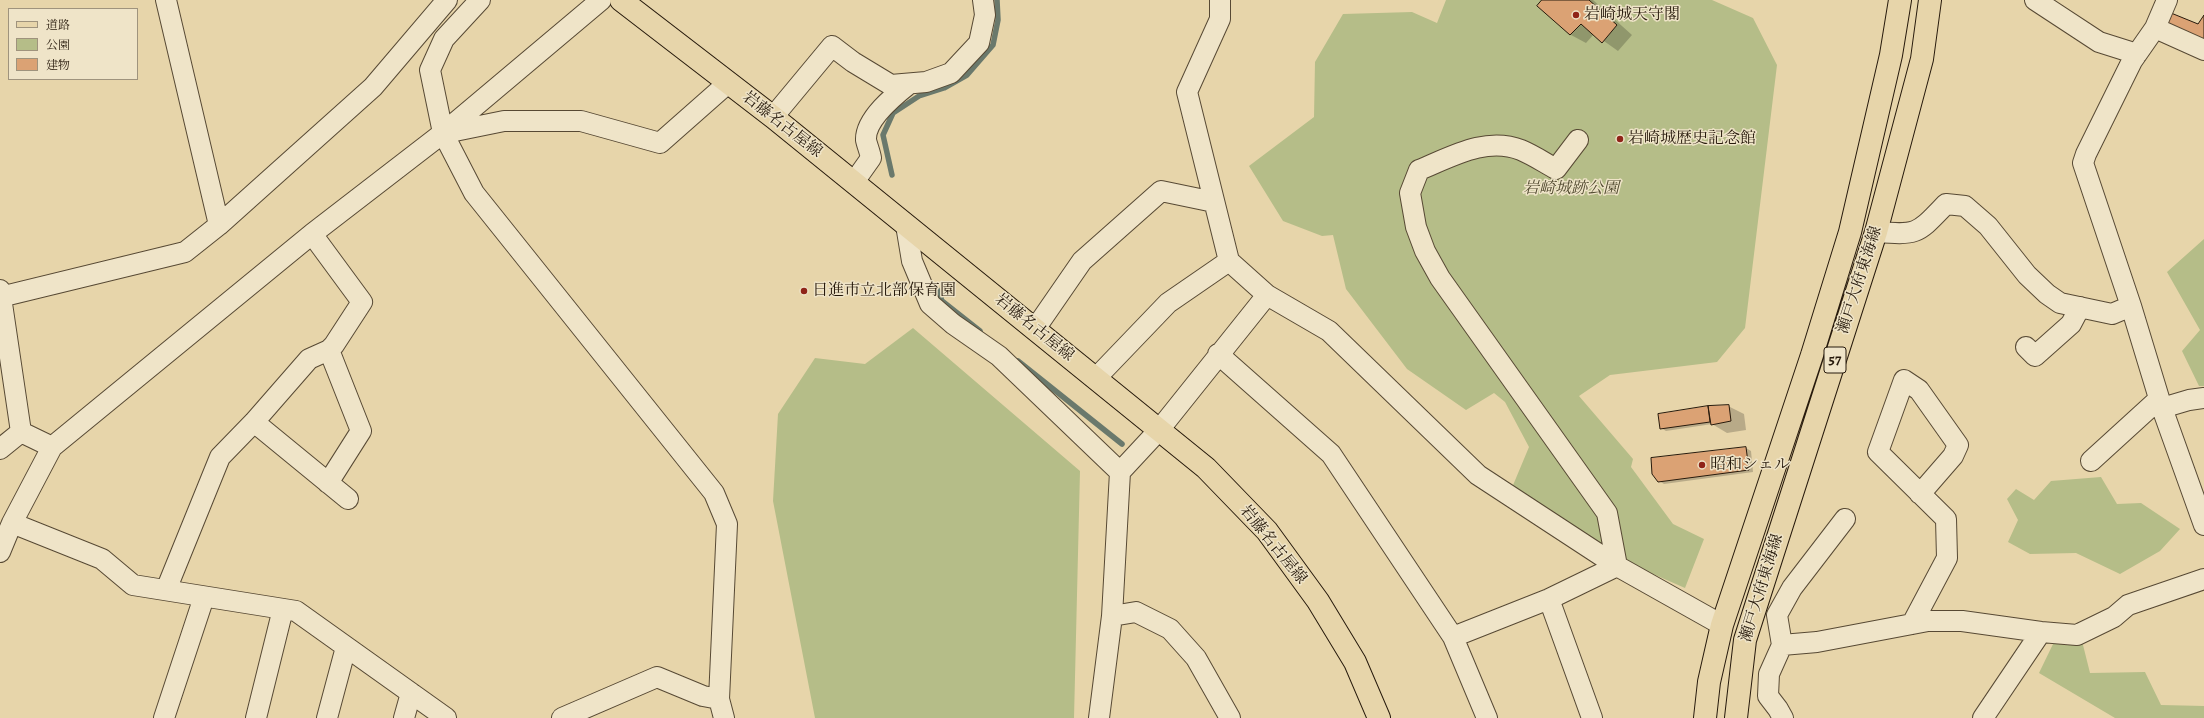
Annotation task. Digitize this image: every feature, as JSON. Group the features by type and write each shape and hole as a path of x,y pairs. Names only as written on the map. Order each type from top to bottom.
{"main road":[{"name":"岩藤名古屋線","path":"621,0 774,117 1206,468 1267,532 1318,601 1355,662 1379,718"},
{"name":"瀬戸大府東海線","path":"1705,718 1709,682 1722,625 1812,354 1850,232 1891,55 1900,0"},
{"name":"瀬戸大府東海線","path":"1736,718 1745,640 1876,232 1922,59 1930,0"}],"street":[{"path":"166,0 219,225"},
{"path":"21,432 1,295 185,252 219,225 373,87 447,0"},
{"path":"480,0 444,39 430,70 443,133 474,193 714,493 727,524 719,699 724,718"},
{"path":"0,552 12,523 52,446 312,234 443,133 601,0"},
{"path":"774,117 832,46 853,62 891,86 926,82 951,73 979,42 985,15 983,0"},
{"path":"1220,0 1220,19 1187,92 1229,261 1267,295 1329,331 1478,475 1617,566 1722,625"},
{"path":"2035,0 2099,42 2137,54"},
{"path":"2167,0 2155,28 2137,54 2086,154 2083,163 2131,306 2161,403 2204,525"},
{"path":"2155,28 2204,50"},
{"path":"443,133 504,121 581,121 660,143 728,83"},
{"path":"854,182 871,158 866,138 874,118 889,99 909,84"},
{"path":"1578,140 1556,169 1520,149 1488,144 1464,151 1419,170 1410,193 1416,227 1425,252 1440,278 1607,513 1617,566"},
{"path":"1035,329 1082,261 1161,191 1214,202"},
{"path":"1876,232 1906,234 1922,229 1946,204 1965,206 1988,226 2027,275 2047,294 2060,303 2112,314 2131,306"},
{"path":"906,225 912,261 930,304 953,324 999,356 1120,472"},
{"path":"166,590 220,457 254,422 309,359 329,350 362,302 312,234"},
{"path":"1096,378 1168,303 1229,261"},
{"path":"1099,718 1112,616 1120,472 1159,430 1218,354 1267,295"},
{"path":"2026,348 2035,356 2071,324 2080,307"},
{"path":"328,483 361,431 329,350"},
{"path":"1218,354 1331,454 1453,636 1486,718"},
{"path":"1912,624 1948,558 1946,519 1920,494 1878,452 1904,380 1919,390 1958,445 1952,456 1920,494"},
{"path":"2091,461 2161,403 2204,398"},
{"path":"254,422 348,499"},
{"path":"21,432 52,446"},
{"path":"0,450 21,432"},
{"path":"1783,718 1768,696 1769,674 1782,645 1777,615 1792,588 1845,519"},
{"path":"12,523 102,558 133,585 296,611 446,718"},
{"path":"1453,636 1549,599 1617,566"},
{"path":"1782,645 1817,642 1928,620 1962,621 2040,632 2078,635 2114,617 2128,605 2204,580"},
{"path":"164,718 204,596"},
{"path":"1549,599 1592,718"},
{"path":"256,718 283,609"},
{"path":"1112,616 1136,612 1170,629 1196,658 1230,718"},
{"path":"1991,715 2040,632"},
{"path":"328,718 346,647"},
{"path":"562,718 657,677 703,696 719,699"},
{"path":"404,718 411,693"}],"green space":[{"name":"岩崎城跡公園","path":"1446,0 1712,0 1753,18 1777,65 1745,328 1717,362 1610,375 1579,396 1633,459 1631,467 1673,524 1704,539 1685,588 1614,557 1511,490 1529,447 1505,402 1494,393 1466,410 1407,369 1346,289 1333,235 1322,236 1283,221 1249,166 1314,117 1315,62 1343,14 1412,12 1437,23"},
{"path":"2204,239 2204,386 2199,386 2182,351 2200,330 2167,272"},
{"path":"913,328 1080,471 1074,718 815,718 773,501 778,414 815,358 865,364"},
{"path":"2101,477 2117,504 2141,503 2180,529 2160,551 2120,574 2076,553 2030,554 2008,542 2018,520 2007,499 2016,489 2034,500 2051,481"},
{"path":"2082,641 2090,673 2145,672 2161,705 2204,706 2204,718 2115,718 2039,673 2054,642"}],"building":[{"name":"岩崎城天守閣","path":"1542,0 1589,0 1617,25 1602,43 1581,24 1570,35 1537,6"},
{"path":"2171,13 2198,24 2204,15 2204,42 2166,25"},
{"path":"1729,405 1731,421 1711,425 1708,406"},
{"path":"1708,406 1710,422 1660,429 1658,414"},
{"path":"1746,447 1749,470 1658,482 1652,474 1651,458"}],"waterway":[{"path":"892,175 883,135 893,113 919,96 944,88 967,75 993,45 998,20 997,0"},
{"path":"937,289 942,301 980,331"},
{"path":"1018,361 1122,444"}],"place":[{"name":"岩崎城天守閣","path":"1576,15"},
{"name":"岩崎城歴史記念館","path":"1620,139"},
{"name":"日進市立北部保育園","path":"804,291"},
{"name":"昭和シェル","path":"1702,465"}]}
